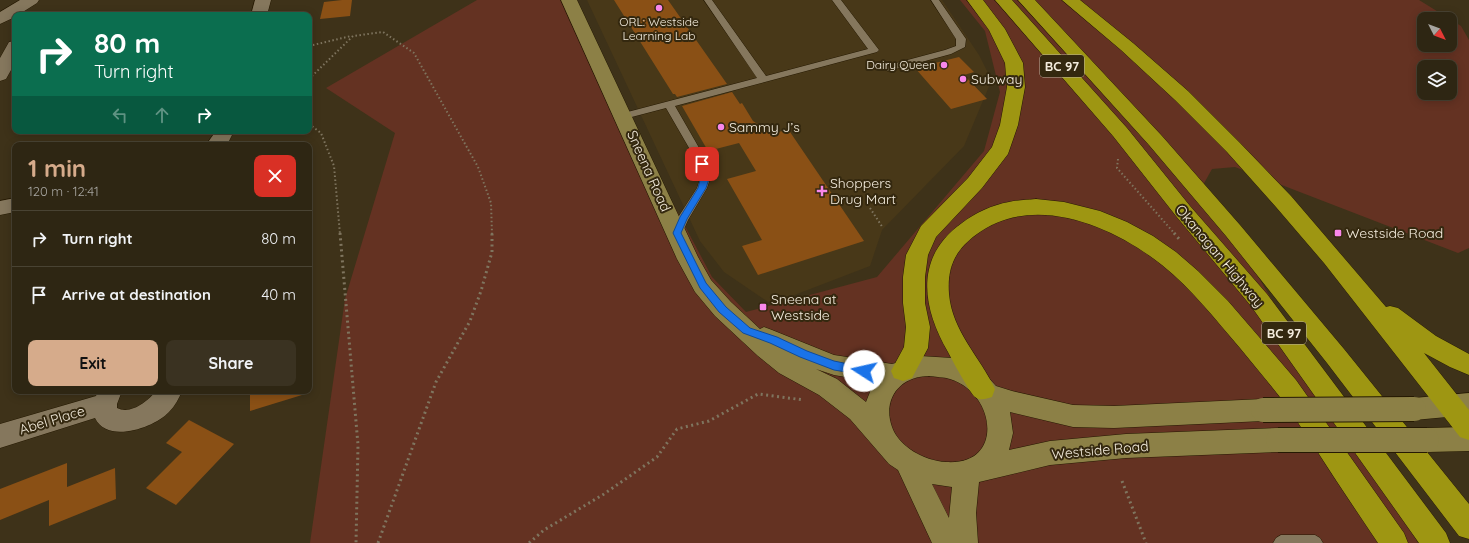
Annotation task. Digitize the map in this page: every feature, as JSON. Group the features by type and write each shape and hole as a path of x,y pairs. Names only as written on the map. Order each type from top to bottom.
{"highway":[{"path":"899,373 916,348 918,327 914,303 914,277 918,255 928,232 975,183 1001,150 1009,125 1016,87 1014,63 997,29 975,0"},
{"name":"Okanagan Highway","path":"1003,0 1120,132 1183,211 1259,300 1388,474 1436,543"},
{"name":"Okanagan Highway","path":"1026,0 1119,100 1197,188 1299,311 1469,526"},
{"path":"1070,0 1111,31 1171,86 1226,140 1316,238 1354,284 1460,404 1469,429"},
{"path":"986,391 949,332 942,314 938,276 944,255 954,241 968,227 983,218 1011,208 1049,207 1075,211 1106,222 1135,236 1168,258 1217,304 1292,394 1394,543"},
{"path":"1354,284 1407,330 1435,348 1469,365"}],"main road":[{"name":"Sneena Road","path":"569,0 703,286 723,309 766,349 788,366 828,387 859,411 885,441"},
{"name":"Sneena Road","path":"746,330 774,340 803,354 834,365 899,373"},
{"path":"920,366 938,366 957,370 974,380 986,391 998,410 1001,428 998,445 988,460 970,472 953,475 937,475 908,463 895,453 885,441 877,423 877,404 883,388 899,373 920,366"},
{"path":"986,391 1012,402 1073,416 1114,417 1263,410 1414,408 1460,404"},
{"name":"Westside Road","path":"970,472 1050,453 1126,446 1278,440 1469,439"},
{"path":"908,463 946,543"},
{"path":"964,543 962,513 970,472"}],"street":[{"path":"0,19 32,0"},
{"path":"33,12 39,0"},
{"path":"260,12 263,0"},
{"path":"0,75 12,52"},
{"path":"0,208 12,206"},
{"path":"108,398 105,412 109,418 116,421 125,422 147,416 165,400 168,394"},
{"name":"Abel Place","path":"0,436 108,398"}],"lane":[{"path":"708,0 763,79"},
{"path":"624,116 874,50 836,0"},
{"path":"888,68 948,52 960,47 961,39 935,0"},
{"path":"669,104 697,153 706,176 702,188 683,219 677,233"},
{"path":"1281,543 1315,543"}],"path":[{"path":"312,45 353,36 384,32 414,53 478,167 492,203 492,252 481,291 470,321 436,382 378,543"},
{"path":"312,76 353,36"},
{"path":"312,126 321,133 334,166 358,445 356,543"},
{"path":"870,208 883,228"},
{"path":"529,543 544,530 604,494 657,457 677,429 709,421 758,394 805,400"},
{"path":"1122,480 1146,543"}],"shaded area":[{"path":"477,0 565,0 712,277 746,312 877,277 984,151 1000,92 985,31 960,0 1419,0 1439,12 1417,12 1417,52 1457,52 1457,23 1461,26 1469,40 1469,248 1458,253 1235,167 1212,169 1203,185 1418,543 310,543 345,299 395,133 326,88"},
{"path":"587,0 942,0 979,55 988,73 990,84 964,146 882,230 870,266 771,304 724,272 700,241"}],"building":[{"path":"352,0 350,16 320,19 324,2"},
{"path":"614,0 668,0 727,84 677,97 673,94"},
{"path":"959,57 974,72 964,75 987,99 951,109 915,68"},
{"path":"732,92 740,104 742,103 753,121 773,134 788,129 864,241 758,275 742,246 762,240 727,179 756,171 739,143 708,151 682,106"},
{"path":"250,394 302,394 302,395 250,411"},
{"path":"189,420 234,444 176,505 146,488 182,452 166,443"},
{"path":"67,463 67,487 115,468 116,499 49,526 49,500 0,520 0,489"}],"place":[{"name":"ORL: Westside Learning Lab","path":"659,8"},
{"name":"Dairy Queen","path":"944,65"},
{"name":"Subway","path":"963,79"},
{"name":"Sammy J’s","path":"721,127"},
{"name":"Shoppers Drug Mart","path":"822,191"},
{"name":"Westside Road","path":"1338,233"},
{"name":"Sneena at Westside","path":"763,307"}],"route":[{"path":"702,164 706,176 702,188 683,219 677,233 703,286 723,309 746,330 774,340 803,354 834,365 864,371"}]}
